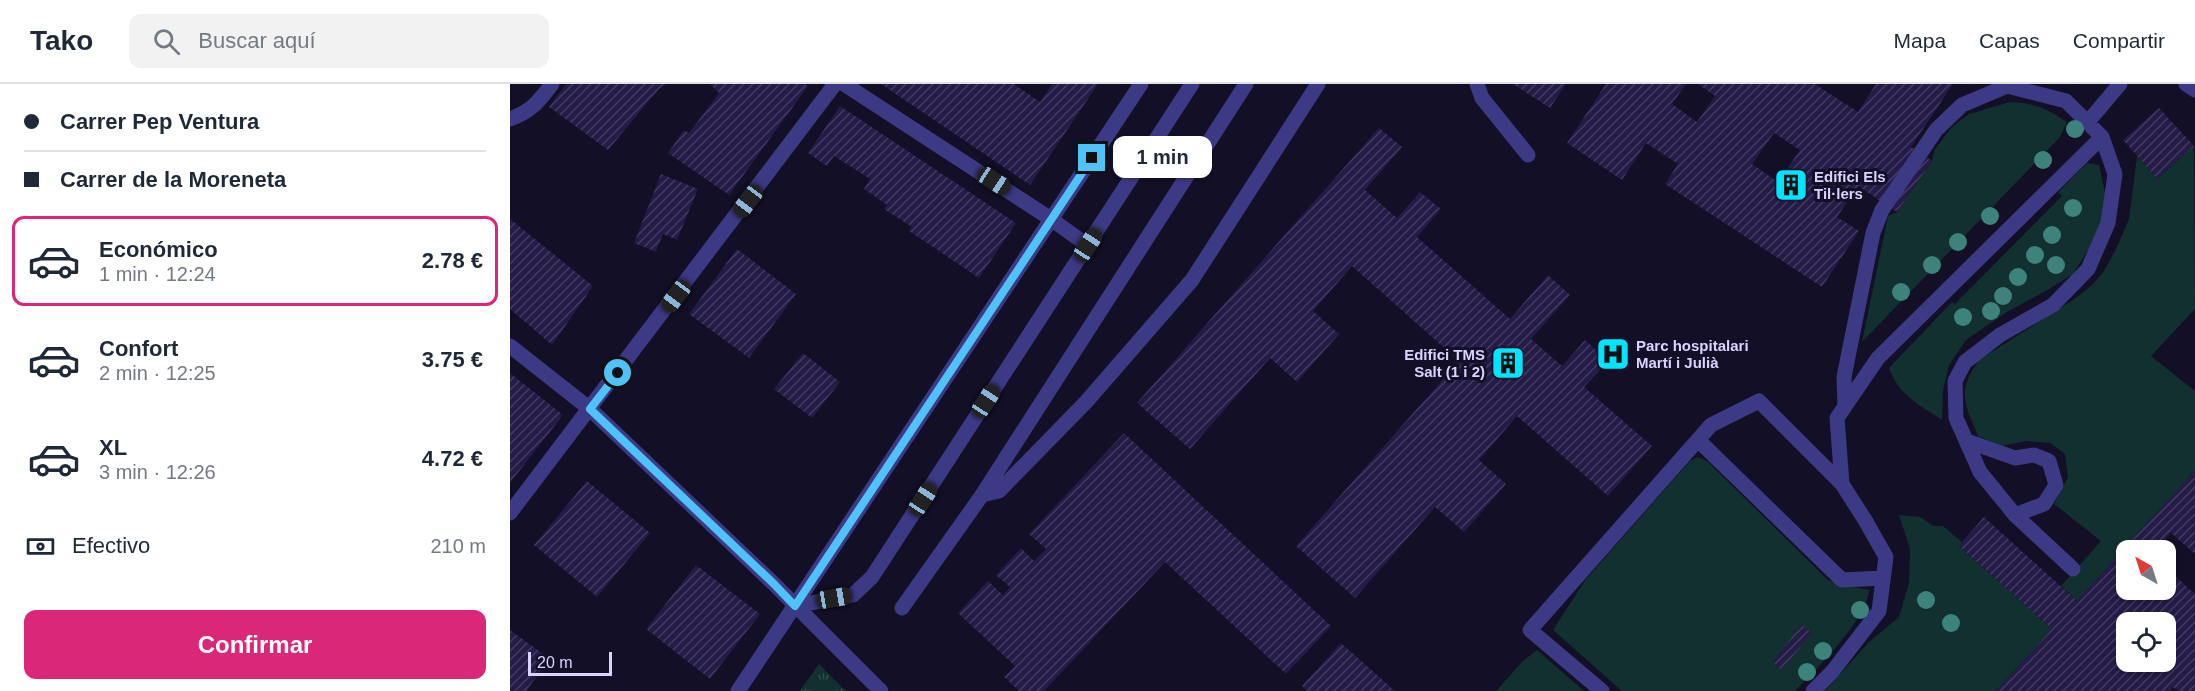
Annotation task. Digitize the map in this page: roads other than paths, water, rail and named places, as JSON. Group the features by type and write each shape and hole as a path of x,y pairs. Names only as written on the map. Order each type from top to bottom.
{"street":[{"path":"510,119 524,114 536,105 552,84"},
{"path":"510,513 836,84"},
{"path":"844,84 1088,245"},
{"path":"738,691 1141,84"},
{"path":"795,606 853,595 872,577 1192,84"},
{"path":"902,608 982,495 1246,84"},
{"path":"982,495 999,490 1086,402 1192,280 1318,84"},
{"path":"1477,84 1482,98 1528,155"},
{"path":"2087,123 2120,84"},
{"path":"2186,84 2195,90"},
{"path":"1845,406 1844,377 1873,233 1882,210 1936,130 1962,105 2007,86 2017,86 2066,101 2102,137 2115,174 2108,223 2088,269 2053,305 2000,335 1965,362 1955,381 1956,418 1980,472 2015,515 2073,569"},
{"path":"1842,484 1837,418 1878,358 2102,137"},
{"path":"510,346 590,409 774,584 881,691"},
{"path":"1602,691 1530,630 1711,425 1759,401 1842,484 1886,557 1879,611 1833,672 1813,691"},
{"path":"1698,440 1842,580 1883,578"},
{"path":"1966,441 2015,458 2034,455 2049,461 2056,485 2044,504 2015,515"}],"place":[{"name":"Edifici Els Til·lers","path":"1791,185"},
{"name":"Parc hospitalari Martí i Julià","path":"1613,354"},
{"name":"Edifici TMS Salt (1 i 2)","path":"1508,363"}]}
